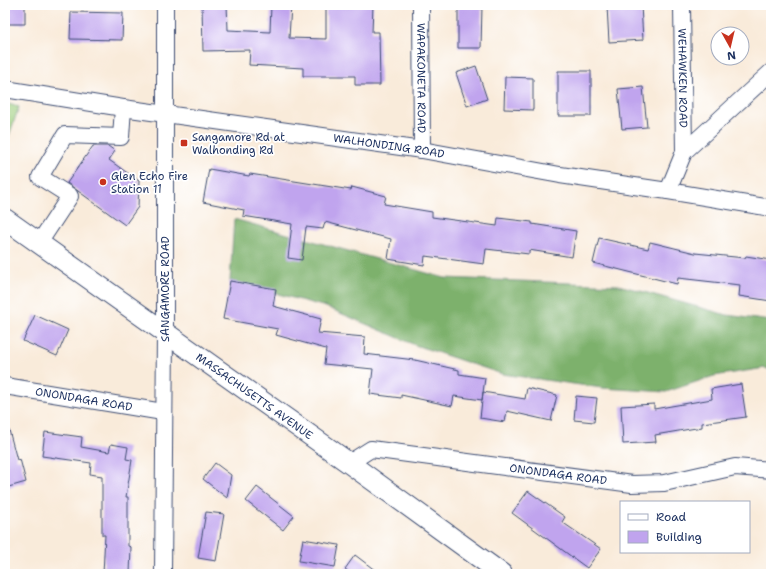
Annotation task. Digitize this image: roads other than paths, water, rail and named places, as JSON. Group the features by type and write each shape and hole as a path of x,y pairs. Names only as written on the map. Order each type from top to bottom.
{"main road":[{"name":"MASSACHUSETTS AVENUE","path":"5,219 350,463 502,574"}],"street":[{"name":"SANGAMORE ROAD","path":"163,574 165,5"},
{"name":"WAPAKONETA ROAD","path":"421,5 422,150"},
{"name":"WEHAWKEN ROAD","path":"682,5 684,152"},
{"path":"668,191 684,152 771,72"},
{"name":"WALHONDING ROAD","path":"5,89 123,108 422,150 560,175 771,208"},
{"path":"39,242 70,196 40,177 65,135 121,137 123,108"},
{"name":"ONONDAGA ROAD","path":"5,386 163,412"},
{"name":"ONONDAGA ROAD","path":"350,463 371,449 632,484 664,483 735,467 771,470"}],"place":[{"name":"Sangamore Rd at Walhonding Rd","path":"184,143"},
{"name":"Glen Echo Fire Station 11","path":"103,182"}]}
